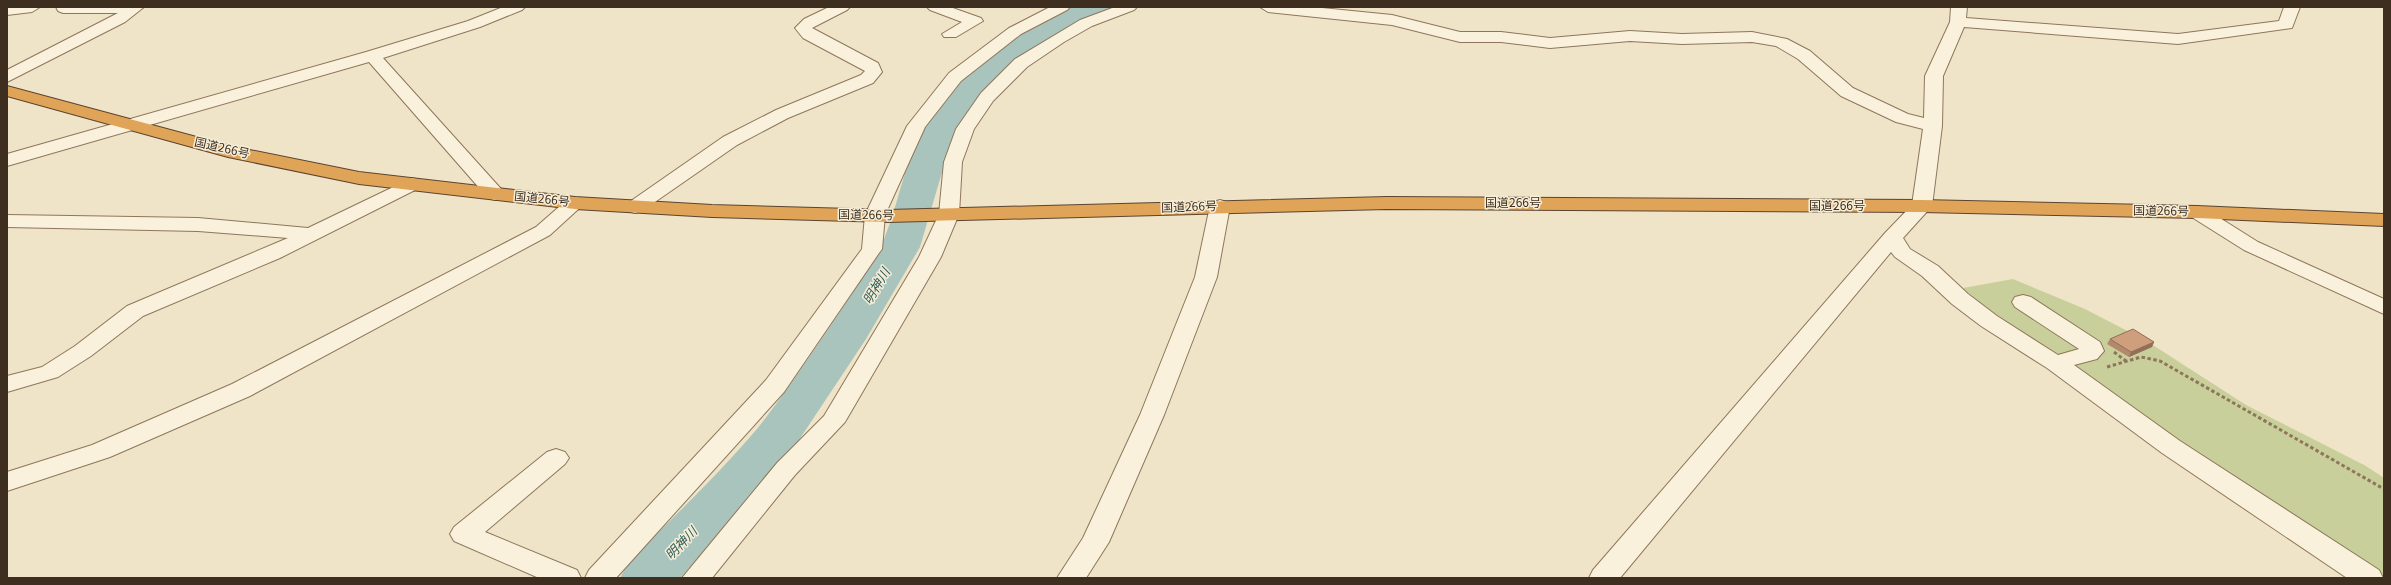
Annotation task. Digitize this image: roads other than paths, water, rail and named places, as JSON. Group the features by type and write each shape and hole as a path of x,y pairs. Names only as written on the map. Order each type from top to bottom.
{"highway":[{"name":"国道266号","path":"7,91 228,151 360,178 575,203 712,212 881,215 1387,203 1922,206 2197,212 2384,220"}],"street":[{"path":"7,10 32,7"},
{"path":"63,8 136,7"},
{"path":"7,77 119,19 136,7"},
{"path":"7,160 128,124 372,56 474,24 518,7"},
{"path":"635,207 679,174 730,141 782,114 867,79 874,72 872,67 810,35 803,28 810,22 842,7"},
{"path":"935,7 975,22 950,34"},
{"path":"599,578 775,386 872,249 881,215 916,126 955,77 1015,31 1062,7"},
{"path":"696,578 786,469 834,422 930,257 953,162 965,129 987,96 1021,63 1058,39 1086,23 1129,7"},
{"path":"1268,7 1392,20 1460,37 1501,37 1550,43 1630,36 1682,39 1752,37 1781,42 1804,55 1847,92 1902,118 1933,126"},
{"path":"1603,578 1892,237 1922,206 1933,126 1934,76 1958,15 2178,40 2286,25 2292,7"},
{"path":"372,56 495,194"},
{"path":"7,384 50,372 83,351 135,311 273,254 312,236 412,184"},
{"path":"7,482 101,451 240,390 543,231 575,203"},
{"path":"1071,578 1095,542 1152,415 1206,277 1220,206"},
{"path":"2197,212 2251,246 2384,307"},
{"path":"7,222 130,222 259,227 312,236"},
{"path":"1892,237 1902,253 1930,271 1960,299 1989,321 2055,363 2171,447 2369,578"},
{"path":"2023,302 2092,347 2092,351 2089,354 2055,363"},
{"path":"556,458 464,534 567,578"}],"waterway":[{"name":"明神川","path":"647,578 724,497 774,440 844,339 900,247 930,152 948,116 967,92 987,72 1034,36 1058,23 1096,7"}]}
